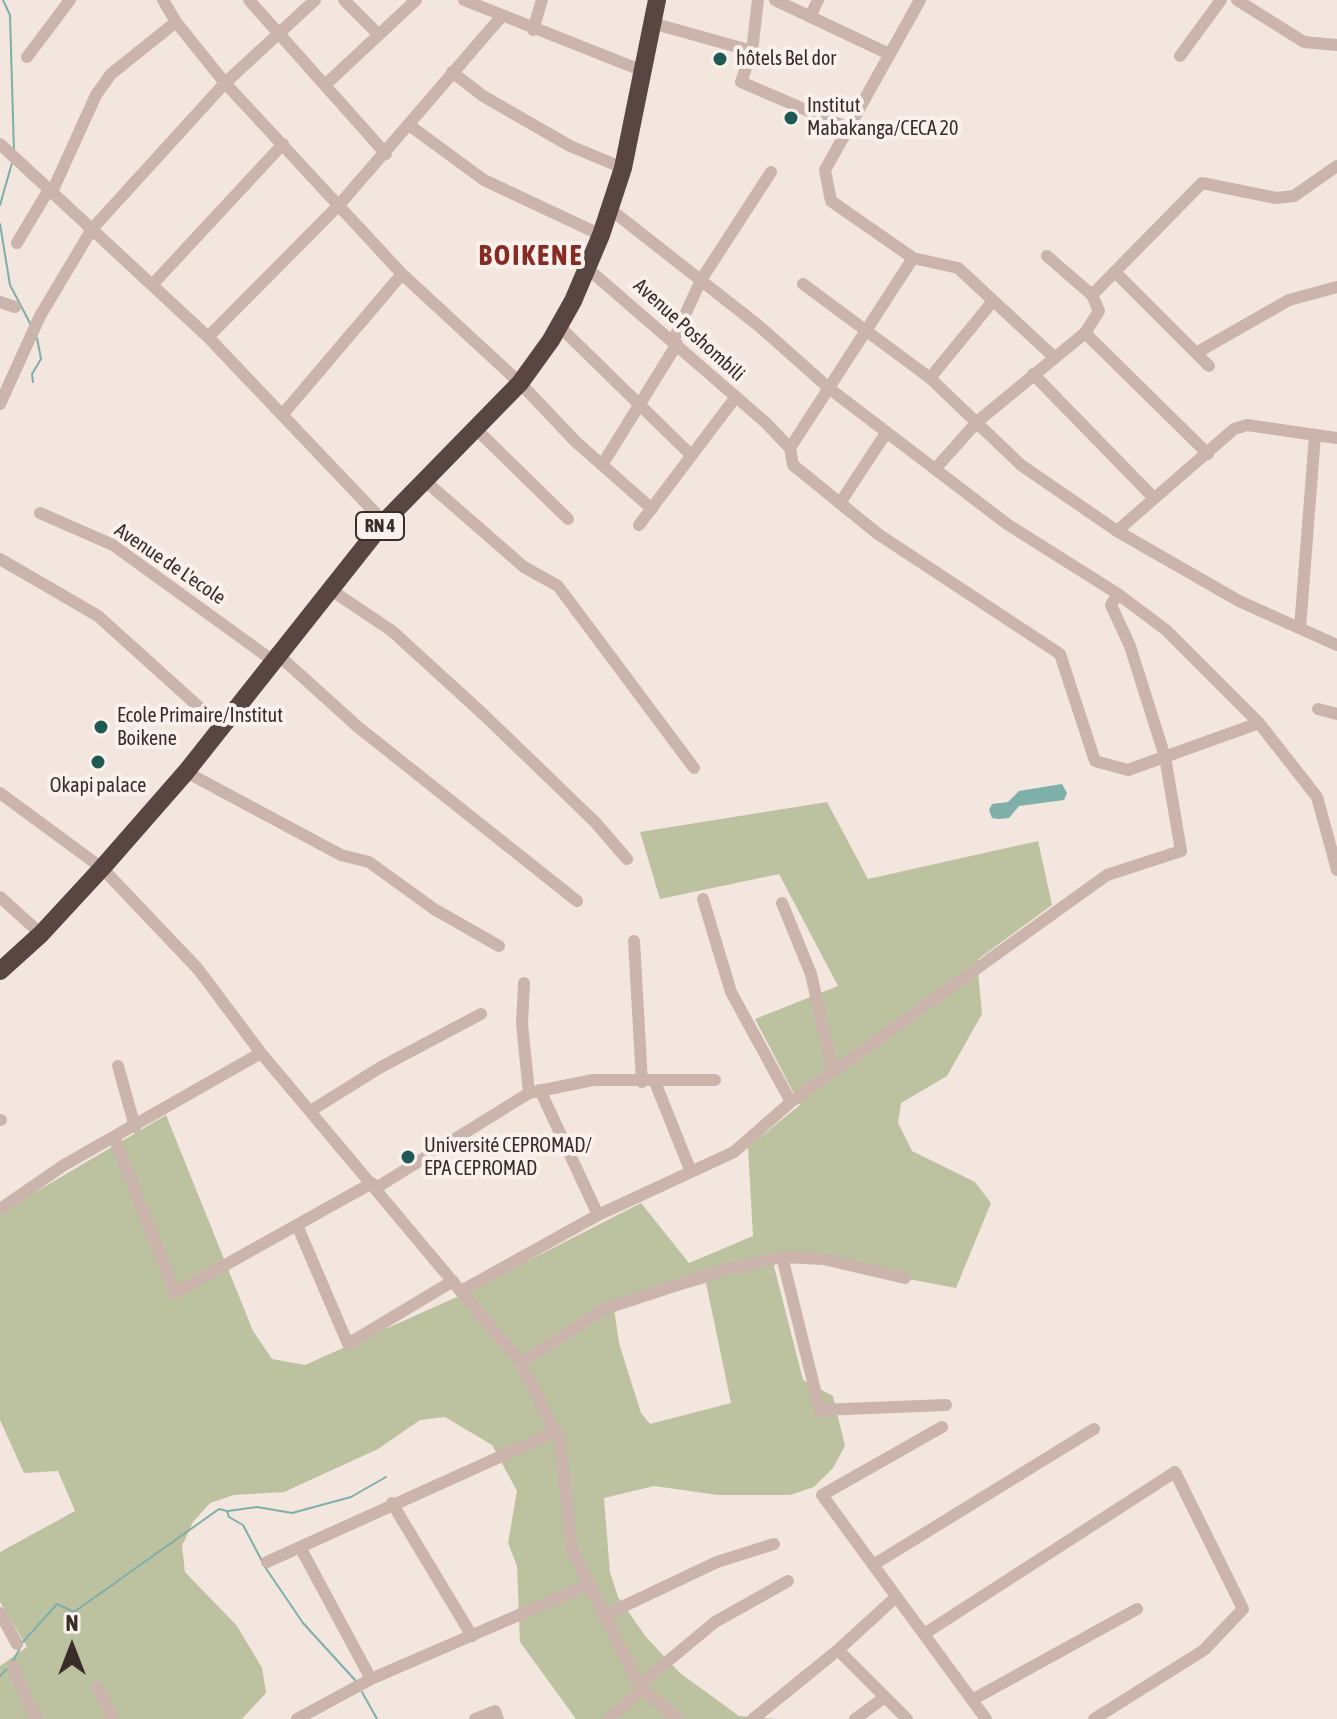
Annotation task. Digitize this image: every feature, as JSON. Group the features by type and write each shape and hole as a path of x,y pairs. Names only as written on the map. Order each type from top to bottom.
{"highway":[{"name":"RN 4","path":"0,971 41,934 186,772 328,588 423,479 520,383 559,326 601,235 623,168 657,0"}],"street":[{"path":"27,57 70,0"},
{"path":"163,0 176,22 225,83 402,274 652,509"},
{"path":"249,0 386,154"},
{"path":"0,404 40,316 92,229 225,83 315,0"},
{"path":"344,0 379,35"},
{"path":"325,85 416,0"},
{"path":"464,0 533,30 643,71"},
{"path":"533,30 542,0"},
{"path":"758,0 752,51 741,82 848,128"},
{"path":"775,0 889,54"},
{"path":"810,17 818,0"},
{"path":"920,0 825,170 831,201 913,258 958,268 1054,357"},
{"path":"1180,56 1221,0"},
{"path":"1237,0 1304,42 1337,45"},
{"path":"208,337 386,154 501,17"},
{"path":"17,243 51,190 96,95 111,74 176,22"},
{"path":"652,23 752,51"},
{"path":"452,72 483,96 570,146 623,168"},
{"path":"409,125 484,180 601,235"},
{"path":"0,144 208,337 384,522"},
{"path":"152,285 283,144"},
{"path":"1092,295 1202,183 1276,198 1294,196 1337,166"},
{"path":"602,465 641,407 675,343 701,280 771,172"},
{"path":"610,209 886,433 1007,524 1118,594 1166,630 1259,723 1317,797 1337,870"},
{"path":"935,469 978,421 1085,333 1099,311 1092,295 1047,256"},
{"path":"790,448 913,258"},
{"name":"Avenue Poshombili","path":"587,268 765,422 790,448 793,465 878,534 1060,654 1095,761 1128,770 1165,757"},
{"path":"1116,273 1209,366"},
{"path":"282,415 402,274"},
{"path":"803,284 930,378 1021,465 1117,531 1239,601 1337,645"},
{"path":"1196,353 1289,300 1337,287"},
{"path":"930,378 993,301"},
{"path":"0,302 15,307"},
{"path":"559,326 691,455"},
{"path":"1085,333 1208,454"},
{"path":"1033,374 1153,497"},
{"path":"639,525 735,398"},
{"path":"1117,531 1234,429 1247,425 1337,438"},
{"path":"475,428 568,519"},
{"path":"840,503 886,433"},
{"path":"1300,628 1315,435"},
{"path":"423,479 524,567 558,586 694,768"},
{"name":"Avenue de L'ecole","path":"40,513 113,545 274,656 577,901"},
{"path":"0,559 98,616 220,726"},
{"path":"328,588 392,631 595,822 627,859"},
{"path":"297,1225 348,1344 598,1215 734,1152 791,1102 1107,875 1181,851 1165,757 1130,646 1111,605 1118,594"},
{"path":"1318,709 1337,714"},
{"path":"1165,757 1259,723"},
{"path":"186,772 341,855 369,862 434,909 499,946"},
{"path":"0,793 102,868 198,969 261,1053 312,1110 521,1363 557,1431 572,1550 641,1687 677,1719"},
{"path":"0,897 41,934"},
{"path":"703,899 731,992 791,1102"},
{"path":"782,903 811,974 833,1072"},
{"path":"634,941 648,1082 691,1172"},
{"path":"524,983 522,1024 534,1092 598,1215"},
{"path":"312,1110 381,1067 481,1014"},
{"path":"0,1209 64,1165 261,1053"},
{"path":"118,1066 135,1127"},
{"path":"114,1137 175,1293 374,1186 534,1092 593,1080 715,1080"},
{"path":"521,1363 604,1309 717,1272 782,1257 823,1259 905,1278"},
{"path":"782,1257 820,1410 946,1405"},
{"path":"942,1427 822,1495 986,1719"},
{"path":"873,1565 1094,1429"},
{"path":"267,1562 557,1431"},
{"path":"924,1634 1175,1472 1243,1609 1204,1650 1094,1719"},
{"path":"392,1503 472,1636"},
{"path":"603,1616 717,1562 774,1544"},
{"path":"300,1547 371,1679"},
{"path":"609,1719 715,1622 788,1581"},
{"path":"297,1719 371,1679 588,1585"},
{"path":"753,1719 838,1650 896,1597"},
{"path":"972,1700 1137,1609"},
{"path":"0,1613 17,1644"},
{"path":"838,1650 907,1719"},
{"path":"13,1667 36,1719"},
{"path":"97,1687 113,1719"},
{"path":"855,1719 885,1697"},
{"path":"475,1719 495,1711 498,1719"}],"green space":[{"path":"827,802 868,879 1038,841 1052,905 977,960 982,1014 947,1076 901,1103 898,1123 912,1151 975,1182 991,1203 956,1288 824,1263 773,1262 803,1380 833,1396 845,1446 833,1468 814,1487 790,1495 718,1495 654,1486 604,1498 610,1572 618,1597 646,1637 680,1673 739,1716 776,1719 576,1719 520,1642 517,1566 508,1543 517,1491 492,1445 445,1417 420,1420 378,1449 284,1492 234,1495 210,1503 193,1522 182,1546 185,1572 237,1626 262,1668 266,1693 242,1719 0,1719 0,1666 27,1647 0,1602 0,1552 75,1511 58,1471 24,1473 0,1420 0,1213 166,1115 253,1331 272,1359 305,1365 459,1296 641,1203 689,1263 753,1236 748,1147 800,1105 755,1019 838,986 779,874 660,899 640,832","holes":["706,1283 731,1403 650,1424 641,1413 619,1343 614,1308"]}],"water":[{"path":"1062,784 1067,793 1064,800 1019,806 1009,818 992,818 989,810 992,804 1008,802 1019,791"}],"waterway":[{"path":"3,0 10,15 14,152"},
{"path":"0,205 12,163"},
{"path":"0,224 10,285 31,325"},
{"path":"33,382 32,374 41,359 37,338"},
{"path":"228,1511 257,1507 292,1513 351,1497 386,1477"},
{"path":"23,1642 57,1604 74,1612 219,1509 227,1511 229,1517 243,1525 262,1561"},
{"path":"265,1567 303,1623 355,1680"},
{"path":"12,1663 20,1648"},
{"path":"0,1676 8,1668"},
{"path":"362,1692 377,1719"}],"place":[{"name":"hôtels Bel dor","path":"720,59"},
{"name":"Institut Mabakanga/CECA 20","path":"791,118"},
{"name":"Ecole Primaire/Institut Boikene","path":"101,727"},
{"name":"Okapi palace","path":"98,762"},
{"name":"Université CEPROMAD/ EPA CEPROMAD","path":"408,1157"}],"district":[{"name":"BOIKENE","path":"531,256"}]}
